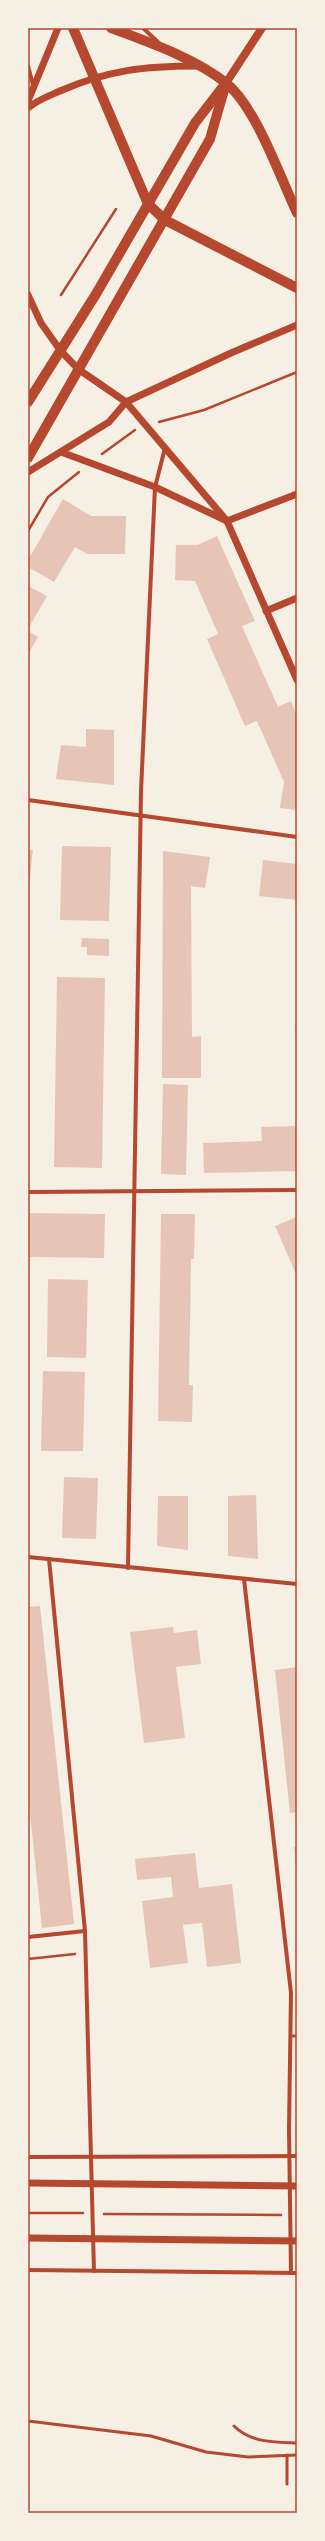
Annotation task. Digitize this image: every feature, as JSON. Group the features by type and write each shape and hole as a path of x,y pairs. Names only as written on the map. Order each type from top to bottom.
{"main road":[{"path":"73,28 148,204 165,220 297,288"},
{"path":"111,28 165,49 226,83 239,96 255,123 297,212"},
{"path":"28,402 196,124 226,83 262,28"},
{"path":"28,458 210,139 226,83"}],"street":[{"path":"28,101 58,28"},
{"path":"143,28 165,49"},
{"path":"28,66 34,88"},
{"path":"28,108 41,99 94,78 139,68 197,66"},
{"path":"28,295 41,323 60,350 78,369 126,402 148,425 226,521 297,680"},
{"path":"28,472 109,422 126,402 231,352 297,325"},
{"path":"128,1568 140,816 155,486 165,446"},
{"path":"61,452 155,486 194,503 226,521"},
{"path":"226,521 297,494"},
{"path":"266,611 297,598"},
{"path":"28,800 297,837"},
{"path":"28,1192 297,1190"},
{"path":"28,1557 297,1584"},
{"path":"49,1559 85,1932 92,2157 91,2214 94,2271"},
{"path":"244,1579 291,1993 292,2036 289,2156 294,2186 291,2215 294,2241 291,2273"},
{"path":"28,1937 85,1932"},
{"path":"28,2157 297,2156"},
{"path":"28,2183 294,2186"},
{"path":"28,2238 294,2241"},
{"path":"28,2270 297,2273"}],"lane":[{"path":"292,2036 297,2036"},
{"path":"28,2421 151,2436 206,2452 248,2457 297,2455"},
{"path":"234,2426 244,2435 271,2442 297,2443"},
{"path":"287,2455 287,2484"}],"path":[{"path":"61,295 116,209"},
{"path":"28,531 48,497 91,462 133,431 148,425 204,410 297,372"},
{"path":"28,1959 85,1953"},
{"path":"28,2213 291,2215"}],"building":[{"path":"63,499 91,516 126,516 125,554 87,554 75,547 54,582 28,567 28,560"},
{"path":"217,536 255,621 242,626 278,707 291,701 297,716 297,810 280,808 284,782 257,721 245,726 207,639 218,634 195,581 175,580 176,545 198,545"},
{"path":"28,586 47,596 28,629"},
{"path":"28,631 38,637 28,654"},
{"path":"86,729 114,730 114,785 56,779 61,745 86,747"},
{"path":"62,846 111,847 109,921 60,920"},
{"path":"28,849 33,850 30,877 28,877"},
{"path":"163,851 210,857 205,888 191,886 192,1037 201,1036 201,1078 162,1078"},
{"path":"263,860 297,864 297,900 259,896"},
{"path":"82,938 109,939 109,956 87,955 87,947 81,947"},
{"path":"57,977 105,978 102,1168 54,1167"},
{"path":"297,1024 297,1035 295,1033"},
{"path":"163,1084 188,1085 186,1175 161,1174"},
{"path":"297,1126 297,1171 204,1173 203,1143 262,1141 261,1127"},
{"path":"28,1213 105,1214 104,1258 28,1257"},
{"path":"161,1214 195,1214 194,1259 191,1259 189,1385 193,1385 192,1422 158,1421"},
{"path":"297,1217 297,1276 275,1226"},
{"path":"48,1279 88,1280 86,1358 47,1357"},
{"path":"43,1371 85,1372 83,1451 41,1451"},
{"path":"64,1477 98,1478 96,1539 62,1538"},
{"path":"256,1495 258,1559 228,1556 228,1496"},
{"path":"158,1496 188,1496 188,1550 157,1546"},
{"path":"40,1606 74,1924 42,1928 28,1794 28,1607"},
{"path":"173,1627 174,1633 197,1630 201,1664 176,1667 185,1738 144,1743 130,1632"},
{"path":"297,1667 297,1812 290,1813 275,1670"},
{"path":"294,1847 297,1847 297,1866 296,1866"},
{"path":"195,1853 199,1888 232,1884 241,1963 207,1967 202,1923 183,1925 188,1963 150,1968 142,1901 173,1897 171,1877 137,1880 135,1859"}]}
